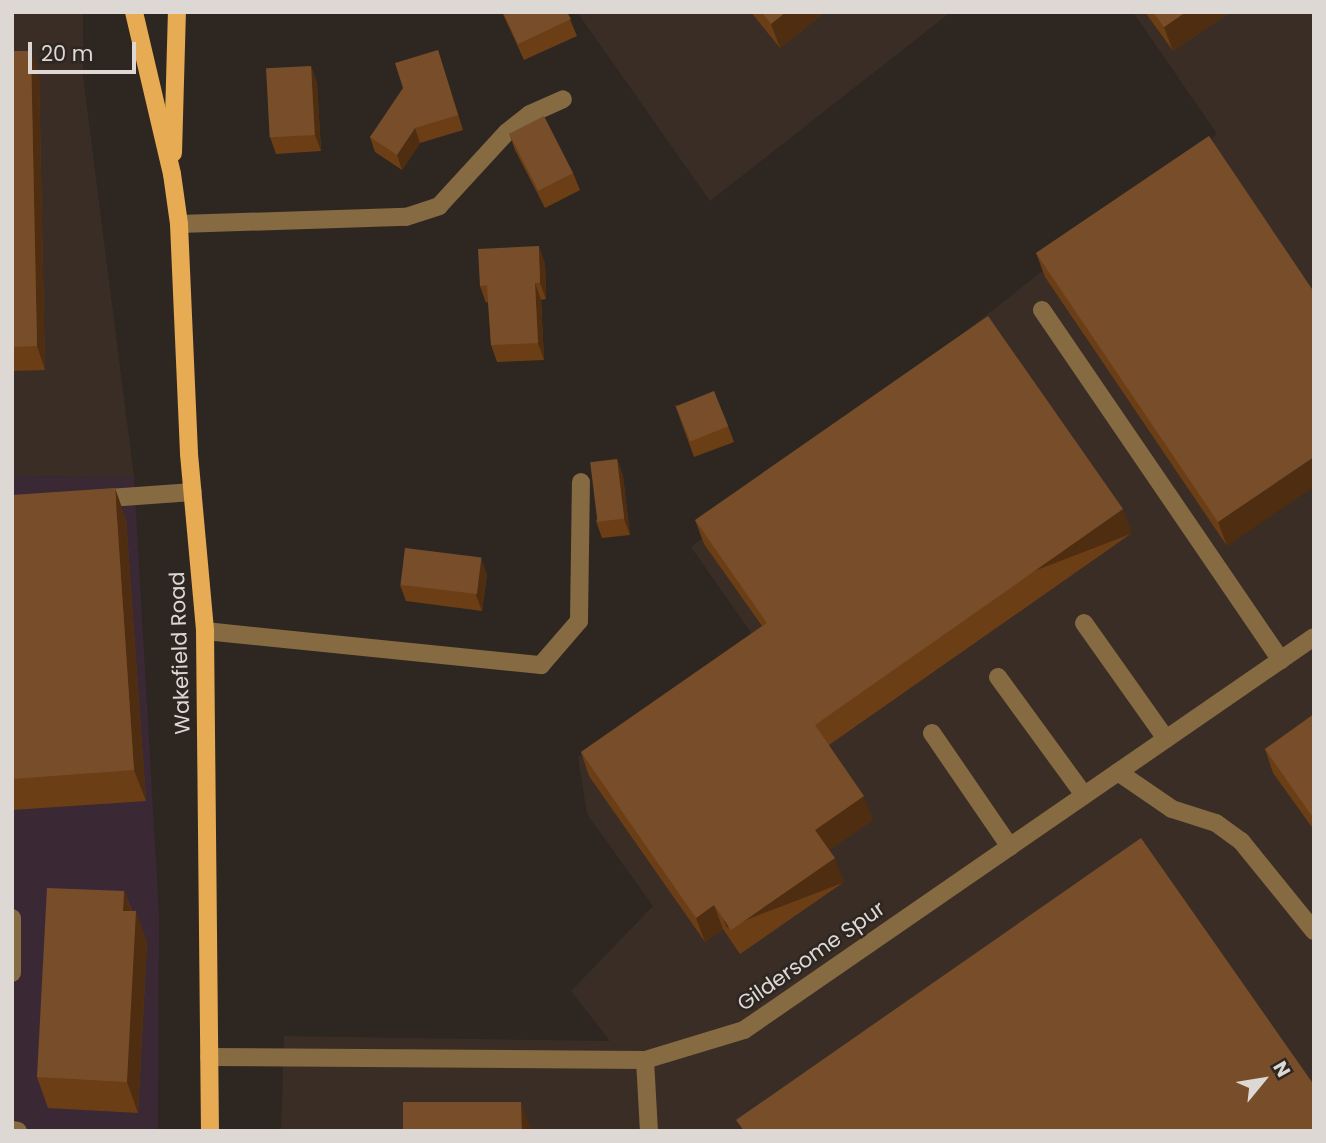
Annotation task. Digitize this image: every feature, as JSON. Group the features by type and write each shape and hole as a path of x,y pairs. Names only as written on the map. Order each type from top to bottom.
{"main road":[{"name":"Wakefield Road","path":"134,12 173,174 179,224 193,492 205,631 210,1131"},
{"name":"Wakefield Road","path":"173,174 177,12"}],"street":[{"path":"179,224 406,217 439,206 507,132 530,114 563,99"},
{"path":"1042,310 1281,660"},
{"path":"205,631 541,666 579,621 581,482"},
{"path":"82,499 193,492"},
{"path":"1084,623 1166,739"},
{"name":"Gildersome Spur","path":"209,1057 645,1060 744,1030 1314,637"},
{"path":"998,677 1084,795"},
{"path":"932,733 1010,846"},
{"path":"1118,772 1172,809 1216,823 1241,841 1314,931"},
{"path":"12,918 12,973"},
{"path":"645,1060 649,1131"},
{"path":"12,1130 18,1131"}],"shaded area":[{"path":"12,12 83,12 83,76 134,477 12,476"},
{"path":"577,12 951,12 710,201"},
{"path":"1133,12 1314,12 1314,1131 281,1131 284,1036 610,1041 571,991 653,906 587,814 578,757 756,640 691,547 1217,134"},
{"path":"12,476 134,477 159,914 158,1131 12,1131"}],"building":[{"path":"503,12 567,12 571,19 518,44"},
{"path":"762,12 786,12 771,24"},
{"path":"1153,12 1186,12 1164,27"},
{"path":"438,50 458,115 415,128 397,155 370,137 403,88 395,63"},
{"path":"12,51 31,51 37,346 12,347"},
{"path":"311,66 315,135 270,137 266,68"},
{"path":"544,116 573,173 538,191 509,134"},
{"path":"1209,136 1314,292 1314,457 1218,522 1036,253"},
{"path":"539,246 540,283 535,283 538,343 491,345 487,285 480,286 478,249"},
{"path":"988,316 1123,509 815,725 864,796 815,830 835,858 731,930 714,905 696,918 581,752 767,623 695,520"},
{"path":"714,391 728,426 690,442 676,406"},
{"path":"617,459 624,519 598,522 590,462"},
{"path":"115,488 134,770 12,779 12,495"},
{"path":"405,548 481,557 477,594 400,585"},
{"path":"1314,714 1314,819 1265,749"},
{"path":"1141,838 1314,1085 1314,1131 744,1131 736,1120"},
{"path":"47,888 124,891 123,911 136,911 127,1082 37,1077"},
{"path":"403,1102 521,1102 522,1131 324,1131 403,1129"}]}
